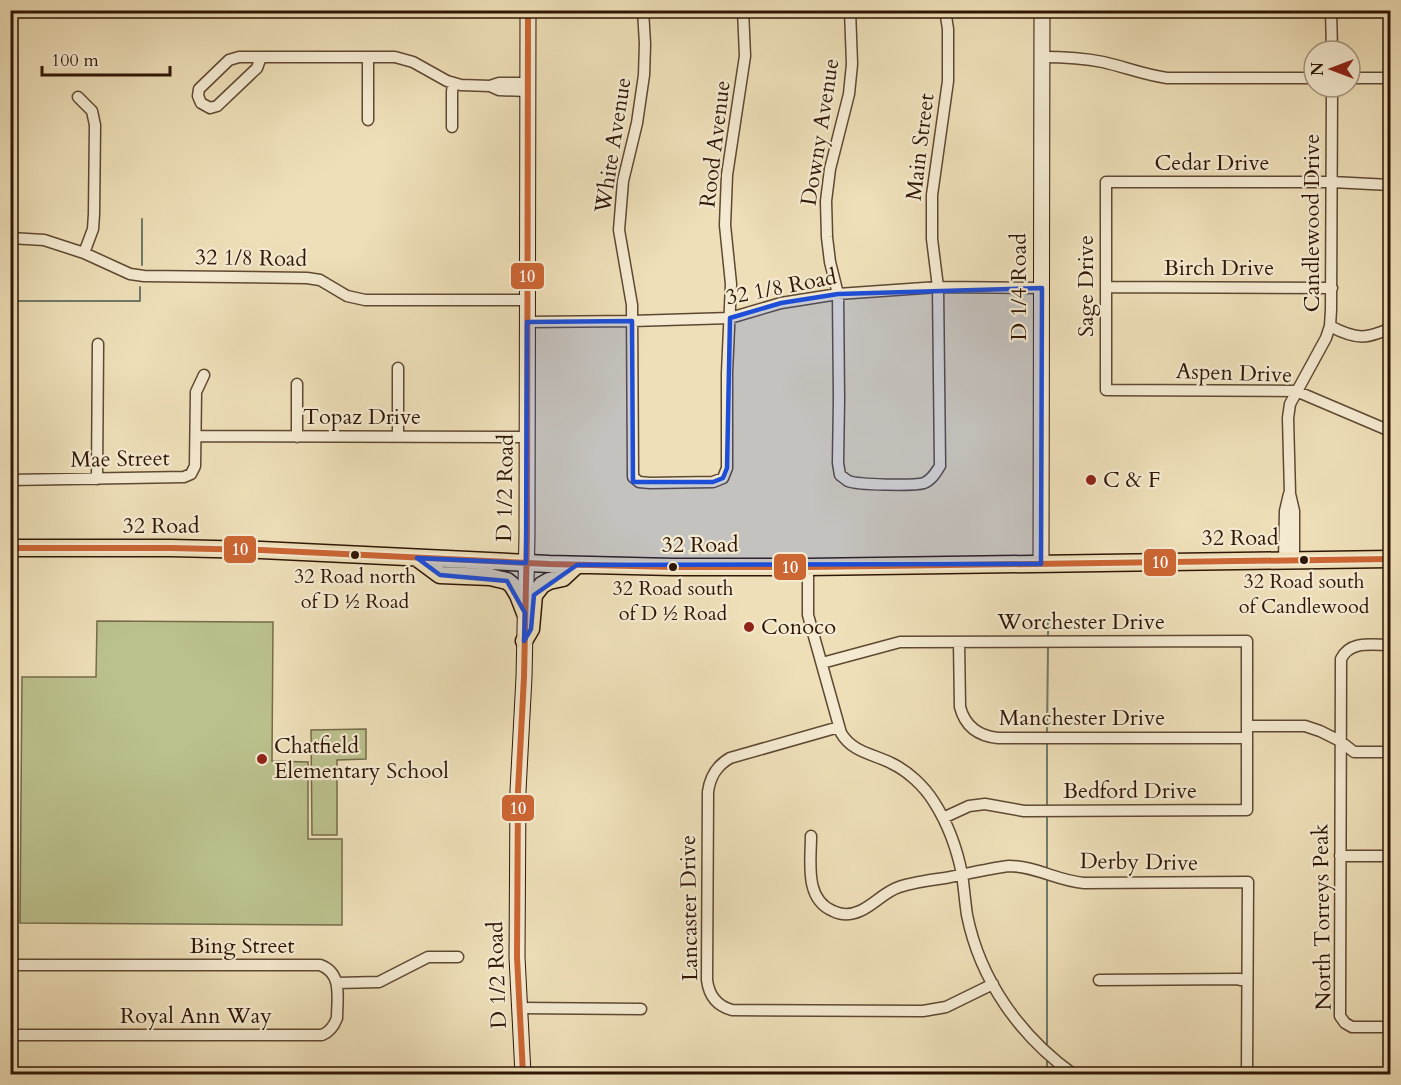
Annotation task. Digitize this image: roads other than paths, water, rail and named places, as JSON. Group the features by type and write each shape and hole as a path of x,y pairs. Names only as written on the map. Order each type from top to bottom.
{"main road":[{"name":"D 1/2 Road","path":"523,1074 518,957 518,803 525,613 528,437 528,10"},
{"name":"D 1/4 Road","path":"1041,564 1042,10"},
{"name":"32 Road","path":"10,548 261,550 526,563 674,567 1390,559"},
{"path":"417,558 440,575 490,577 507,581 518,595 525,613"},
{"path":"524,641 531,629 534,595 542,585 563,578 577,565"}],"street":[{"name":"White Avenue","path":"633,477 632,305 619,230 623,181 637,123 644,75 643,10"},
{"name":"Rood Avenue","path":"633,477 639,482 650,483 713,482 723,478 727,468 727,373 731,284 725,225 727,175 745,56 743,10"},
{"name":"Downy Avenue","path":"850,10 852,64 849,94 830,169 826,201 830,262 838,294 838,463 840,475 848,481 860,483 925,483 934,476 940,466"},
{"name":"Main Street","path":"940,466 938,287 932,239 932,195 948,81 948,29 945,10"},
{"path":"1331,10 1332,39"},
{"path":"261,57 257,68 217,106 210,108 201,103 198,96 199,89 230,60 239,57 261,57 368,57 395,57 407,60 453,83 490,86 499,90 528,87"},
{"path":"368,57 368,120"},
{"path":"1042,57 1104,62 1151,76 1167,78 1302,78"},
{"path":"1362,78 1390,78"},
{"path":"452,127 453,83"},
{"path":"78,97 92,111 95,124 93,229 84,253"},
{"name":"Candlewood Drive","path":"1289,561 1285,511 1290,494 1288,418 1290,404 1326,338 1330,326 1332,99"},
{"name":"Cedar Drive","path":"1106,182 1332,182 1390,185"},
{"name":"Sage Drive","path":"1106,182 1106,390"},
{"name":"32 1/8 Road","path":"10,238 44,240 84,253 130,274 144,276 307,278 320,280 347,296 365,300 527,300"},
{"name":"32 1/8 Road","path":"527,322 730,318 781,303 838,294 938,287 1042,288"},
{"name":"Birch Drive","path":"1106,287 1332,288"},
{"path":"1330,326 1362,337 1390,329"},
{"path":"97,479 98,344"},
{"path":"398,368 398,436"},
{"path":"196,436 196,392 204,375"},
{"path":"297,384 297,436"},
{"name":"Aspen Drive","path":"1106,390 1296,391 1390,431"},
{"name":"Topaz Drive","path":"196,436 528,437"},
{"name":"Mae Street","path":"10,480 184,477 191,474 195,466 196,436"},
{"path":"808,567 808,615 839,727 845,739 854,747 891,763 912,777 927,792 943,818 953,843 962,874 975,944 986,971 1012,1015 1036,1043 1074,1074"},
{"name":"Worchester Drive","path":"822,663 900,642 1247,641 1247,738"},
{"name":"Manchester Drive","path":"958,642 962,714 973,730 985,736 998,738 1247,738"},
{"name":"North Torreys Peak","path":"1390,645 1355,646 1348,649 1340,663 1340,1016 1352,1028 1390,1027"},
{"path":"1247,726 1305,726 1320,730 1354,752 1390,752"},
{"name":"Lancaster Drive","path":"839,727 735,756 721,764 713,773 708,792 707,957 708,986 712,997 721,1005 732,1010 923,1011 946,1007 993,984"},
{"name":"Bedford Drive","path":"943,818 969,806 985,804 1024,811 1247,810 1247,738"},
{"name":"Derby Drive","path":"811,836 812,881 815,894 828,909 840,913 860,911 898,887 999,867 1018,866 1034,869 1068,881 1084,883 1248,882 1247,980"},
{"path":"1340,856 1390,856"},
{"path":"337,983 379,982 428,957 458,957"},
{"name":"Bing Street","path":"10,965 320,965 332,972 337,983"},
{"path":"1099,980 1247,980 1247,1074"},
{"name":"Royal Ann Way","path":"10,1035 322,1035 330,1031 337,1018 337,983"},
{"path":"520,1008 641,1009"}],"waterway":[{"path":"142,219 142,265"},
{"path":"14,301 140,301 140,287"},
{"path":"1048,619 1048,637"},
{"path":"1047,733 1048,646"},
{"path":"1047,742 1047,808"},
{"path":"1047,814 1047,871"},
{"path":"1047,877 1047,1048"},
{"path":"1047,1057 1047,1074"}],"place":[{"name":"C & F","path":"1091,480"},
{"name":"32 Road north of D ½ Road","path":"355,555"},
{"name":"32 Road south of Candlewood","path":"1304,560"},
{"name":"32 Road south of D ½ Road","path":"673,567"},
{"name":"Conoco","path":"749,627"},
{"name":"Chatfield Elementary School","path":"262,759"}]}
